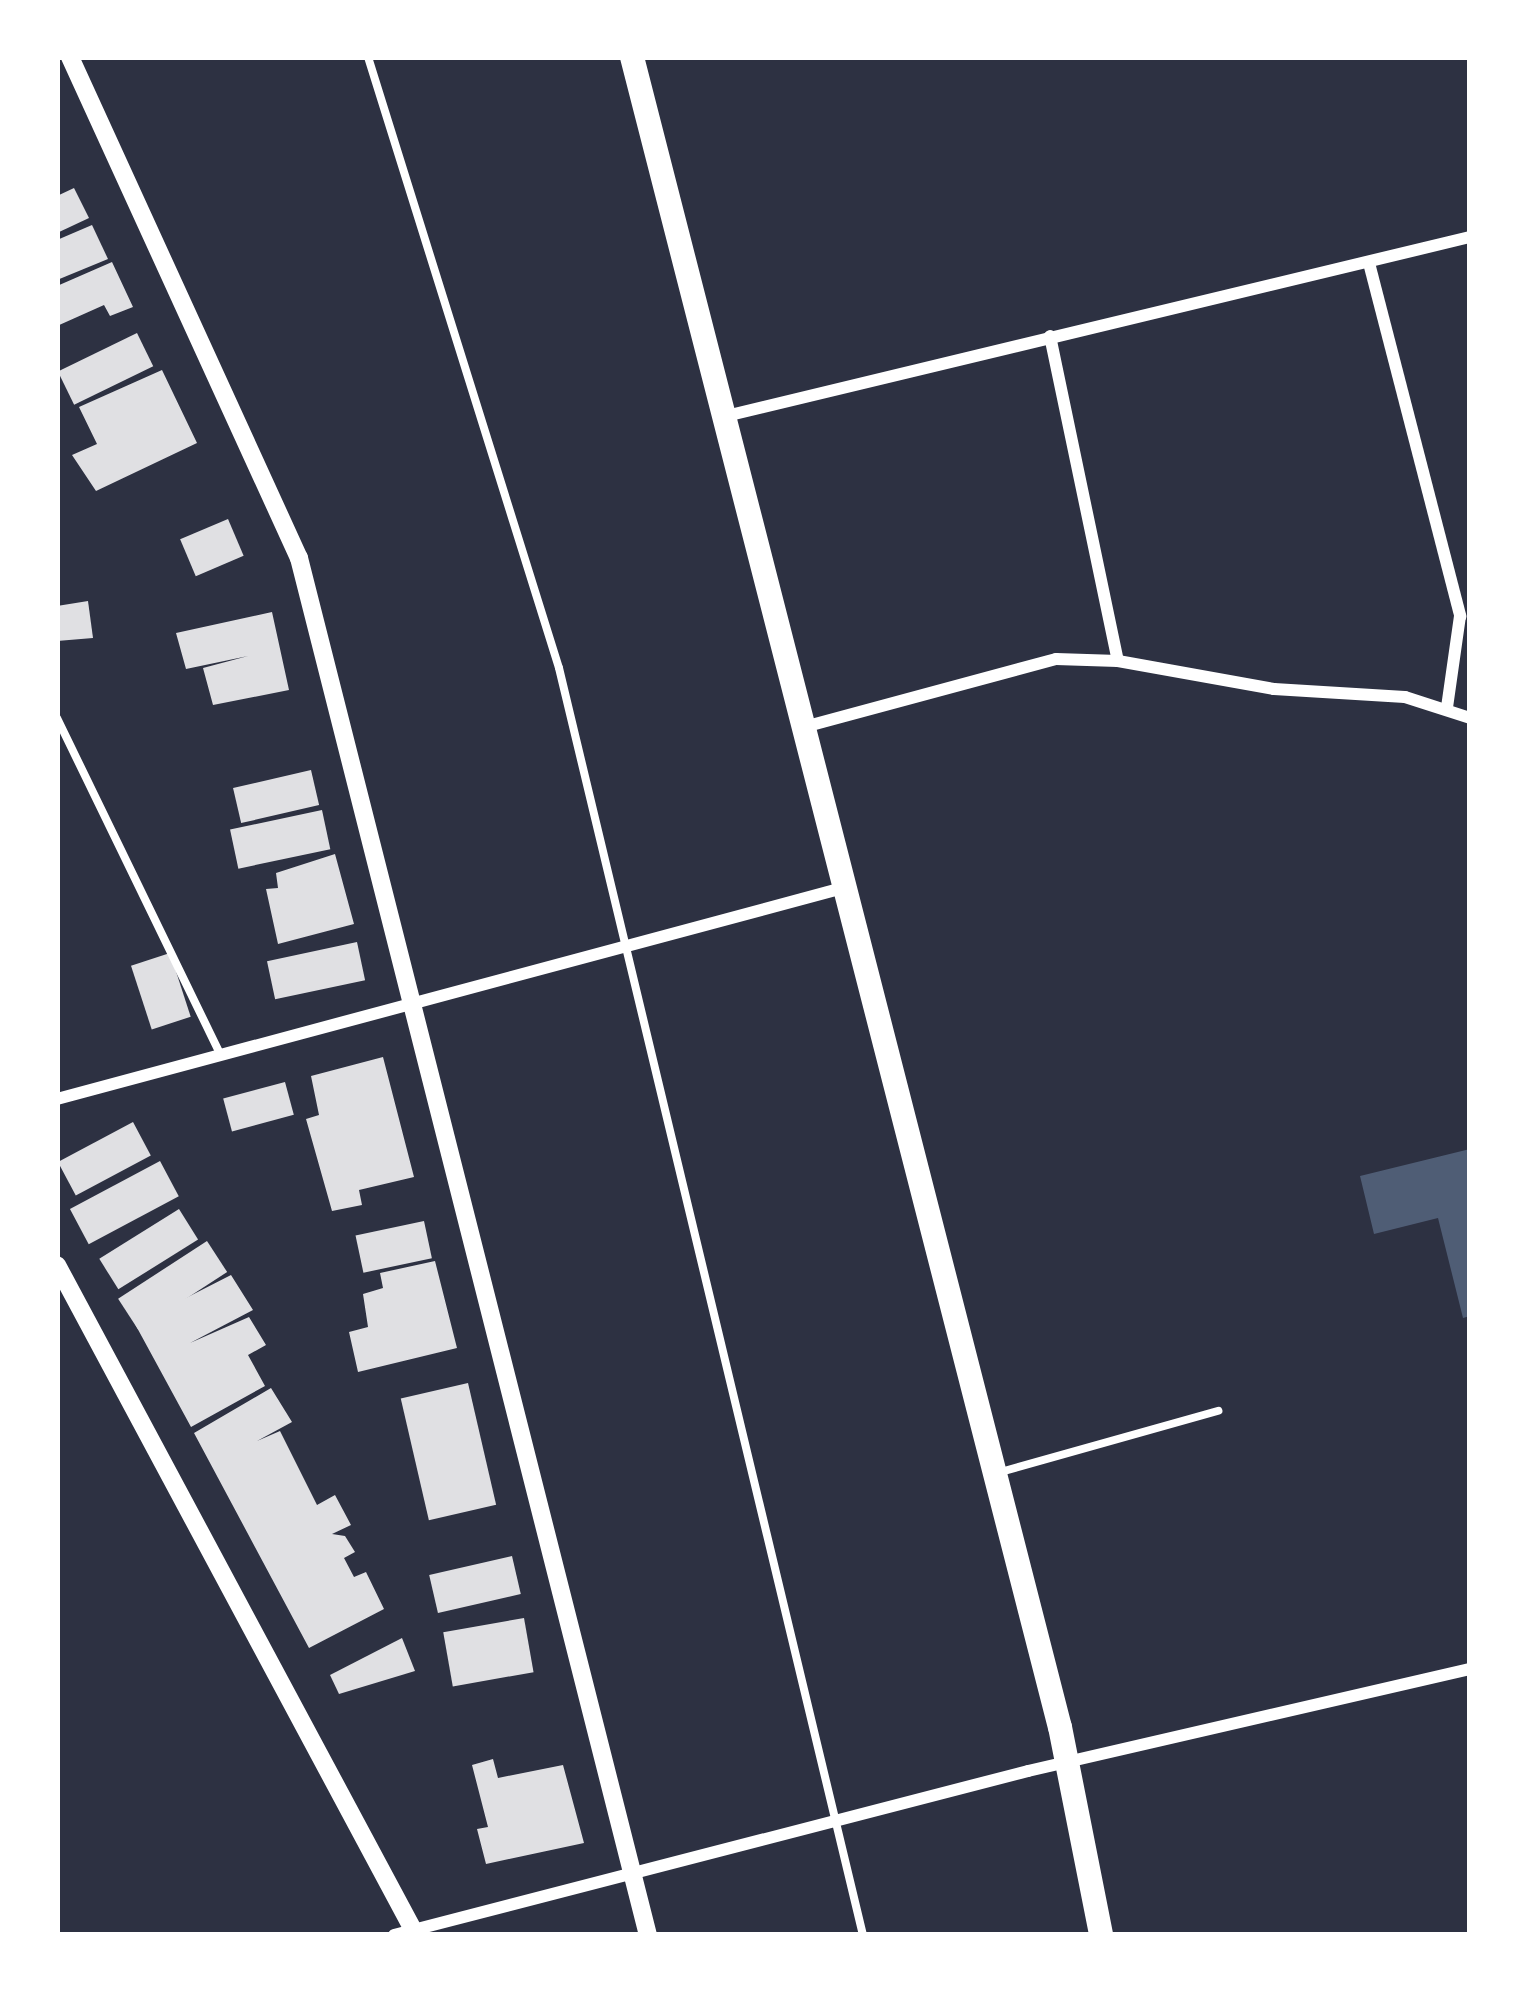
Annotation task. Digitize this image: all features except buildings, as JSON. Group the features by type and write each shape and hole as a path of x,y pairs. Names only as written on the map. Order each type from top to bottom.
{"main road":[{"path":"632,57 996,1473 1068,1762 1101,1935"}],"street":[{"path":"70,57 299,558 647,1935"},
{"path":"726,416 1470,236"},
{"path":"1369,263 1465,616 1447,707"},
{"path":"1049,337 1118,661"},
{"path":"804,728 1057,659 1118,661 1274,689 1447,707 1470,718"},
{"path":"57,1099 843,888"},
{"path":"57,1265 408,1933 1068,1762 1470,1670"}],"lane":[{"path":"368,57 559,668 862,1935"},
{"path":"57,718 220,1055"},
{"path":"996,1473 1217,1411"}],"water":[{"path":"1470,1149 1470,1316 1463,1318 1438,1218 1374,1234 1360,1176"}]}
